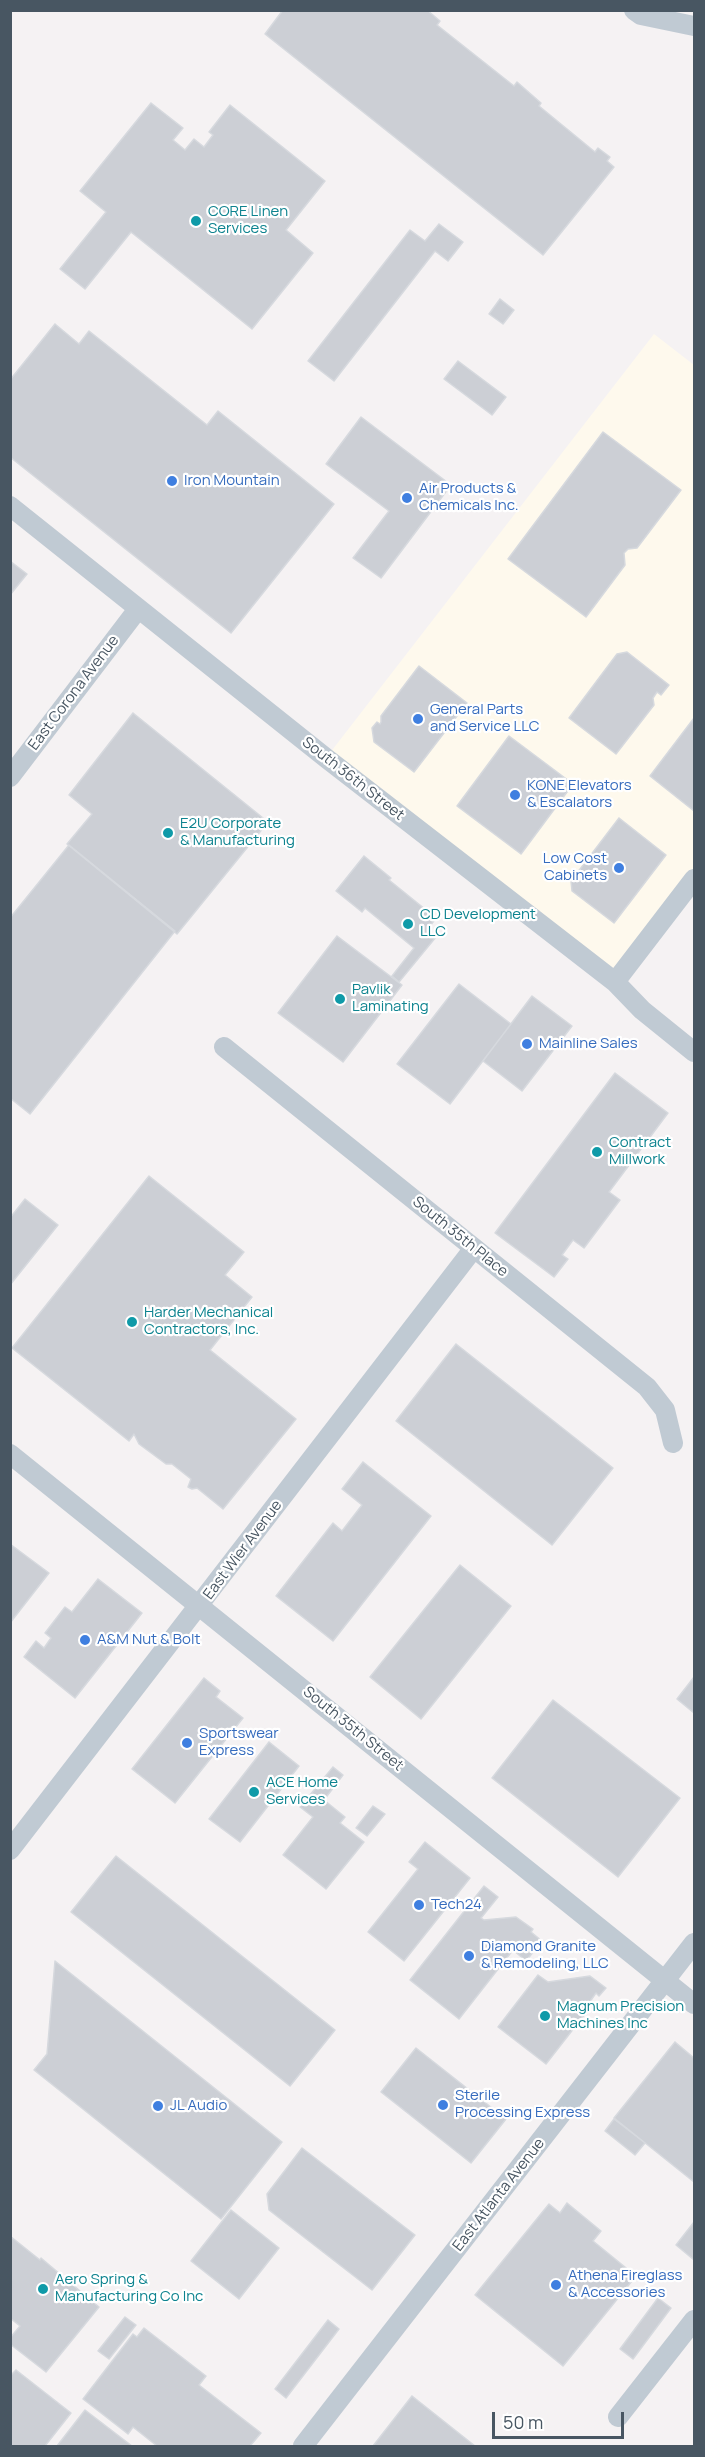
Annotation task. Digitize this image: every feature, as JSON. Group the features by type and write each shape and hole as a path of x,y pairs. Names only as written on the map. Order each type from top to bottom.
{"street":[{"path":"634,10 641,15 694,26"},
{"name":"South 36th Street","path":"10,506 344,772 615,982 642,1010 694,1052"},
{"name":"East Corona Avenue","path":"10,777 138,609"},
{"path":"615,982 694,879"},
{"name":"South 35th Place","path":"224,1047 646,1387 665,1410 673,1443"},
{"name":"East Wier Avenue","path":"10,1850 474,1248"},
{"name":"South 35th Street","path":"10,1454 694,2004"},
{"name":"East Atlanta Avenue","path":"303,2446 694,1943"},
{"path":"618,2417 694,2320"}],"shaded area":[{"path":"654,334 694,365 694,879 615,982 326,758"}],"building":[{"path":"283,10 427,10 440,21 437,25 514,86 517,82 541,103 539,106 595,152 598,148 610,157 607,161 614,167 543,255 265,34"},
{"name":"CORE Linen Services","path":"151,103 183,128 173,140 185,150 194,139 204,147 213,135 209,132 230,105 325,181 286,230 313,253 252,329 131,232 85,289 60,269 106,212 80,191"},
{"path":"439,224 463,242 448,261 435,251 334,381 308,361 410,230 425,241"},
{"path":"500,299 514,310 503,324 489,314"},
{"name":"Iron Mountain","path":"55,324 79,344 89,331 207,425 218,411 334,504 231,633 10,457 10,380"},
{"path":"458,361 506,397 492,415 444,379"},
{"name":"Air Products & Chemicals Inc.","path":"361,417 451,485 381,578 353,558 389,511 326,464"},
{"path":"603,432 681,490 637,548 628,549 624,553 625,565 586,617 508,559"},
{"path":"10,561 27,574 10,595"},
{"path":"627,652 669,685 661,695 657,692 653,698 654,705 616,754 569,718 617,654"},
{"name":"General Parts and Service LLC","path":"419,666 467,703 414,772 374,742 372,728 377,722 380,724 381,716"},
{"name":"E2U Corporate & Manufacturing","path":"133,713 268,822 177,934 67,844 92,814 69,795"},
{"path":"694,718 694,811 650,776"},
{"name":"KONE Elevators & Escalators","path":"509,736 573,784 521,854 457,806"},
{"name":"Low Cost Cabinets","path":"619,818 666,855 614,923 572,891 571,881"},
{"path":"69,845 175,931 30,1114 10,1098 10,918"},
{"name":"CD Development LLC","path":"364,856 391,878 389,880 436,918 427,930 436,937 399,982 392,976 414,948 365,908 362,912 336,891"},
{"name":"Pavlik Laminating","path":"337,936 402,985 343,1062 278,1013"},
{"path":"459,984 511,1024 450,1104 397,1064"},
{"name":"Mainline Sales","path":"532,996 572,1026 522,1091 483,1061"},
{"name":"Contract Millwork","path":"615,1073 668,1113 609,1192 620,1200 584,1248 573,1240 562,1255 568,1259 554,1277 495,1233"},
{"name":"Harder Mechanical Contractors, Inc.","path":"149,1176 244,1252 225,1275 252,1297 210,1350 296,1419 223,1509 197,1488 188,1487 191,1479 172,1464 166,1464 139,1444 134,1434 129,1441 12,1348"},
{"path":"25,1199 58,1225 10,1285 10,1218"},
{"path":"456,1344 613,1468 552,1545 396,1421"},
{"path":"363,1462 431,1516 333,1641 276,1596 333,1523 342,1531 362,1505 342,1489"},
{"path":"10,1544 49,1573 10,1623"},
{"path":"460,1565 511,1606 421,1719 370,1677"},
{"name":"A&M Nut & Bolt","path":"98,1579 142,1613 75,1698 24,1657 36,1641 44,1648 51,1638 45,1633 65,1607 72,1612"},
{"path":"694,1677 694,1713 677,1699"},
{"name":"Sportswear Express","path":"204,1678 220,1691 216,1697 243,1718 175,1803 132,1769"},
{"path":"553,1700 680,1798 618,1877 492,1778"},
{"name":"ACE Home Services","path":"269,1742 299,1766 240,1842 209,1819"},
{"path":"333,1767 343,1775 324,1800 345,1817 340,1823 364,1842 326,1889 283,1855 313,1817 300,1807"},
{"path":"373,1806 385,1814 367,1836 356,1828"},
{"name":"Tech24","path":"425,1842 470,1878 404,1961 368,1932 418,1869 409,1862"},
{"path":"116,1856 335,2030 290,2086 71,1912"},
{"name":"Diamond Granite & Remodeling, LLC","path":"484,1886 498,1897 481,1918 484,1920 516,1917 533,1929 531,1932 542,1941 526,1961 513,1950 459,2019 410,1980"},
{"name":"JL Audio","path":"55,1961 282,2142 221,2219 34,2070 47,2054"},
{"name":"Magnum Precision Machines Inc","path":"538,1975 548,1982 590,1976 606,1988 599,1996 596,1993 589,2003 592,2005 546,2064 498,2027"},
{"path":"675,2042 694,2058 694,2182 614,2118"},
{"name":"Sterile Processing Express","path":"416,2048 506,2119 471,2163 381,2092"},
{"path":"614,2119 645,2143 635,2155 605,2131"},
{"path":"302,2148 415,2235 372,2290 269,2210 267,2194"},
{"name":"Athena Fireglass & Accessories","path":"567,2203 601,2231 593,2241 636,2276 563,2366 475,2295 549,2204 560,2213"},
{"path":"231,2210 279,2248 239,2299 191,2261"},
{"path":"694,2222 694,2260 676,2245"},
{"name":"Aero Spring & Manufacturing Co Inc","path":"10,2236 40,2260 41,2258 99,2307 46,2372 10,2344 10,2338 20,2326 10,2318"},
{"path":"658,2298 671,2308 633,2359 620,2349"},
{"path":"125,2317 136,2325 109,2359 98,2351"},
{"path":"328,2320 339,2329 286,2398 275,2389"},
{"path":"144,2328 206,2376 199,2385 261,2433 250,2446 157,2446 133,2427 128,2434 83,2399 133,2334 137,2337"},
{"path":"16,2370 71,2413 45,2446 10,2446 10,2376"},
{"path":"412,2396 475,2446 373,2446"},
{"path":"85,2410 132,2446 57,2446"}],"place":[{"name":"CORE Linen Services","path":"196,221"},
{"name":"Iron Mountain","path":"172,481"},
{"name":"Air Products & Chemicals Inc.","path":"407,498"},
{"name":"General Parts and Service LLC","path":"418,719"},
{"name":"KONE Elevators & Escalators","path":"515,795"},
{"name":"E2U Corporate & Manufacturing","path":"168,833"},
{"name":"Low Cost Cabinets","path":"619,868"},
{"name":"CD Development LLC","path":"408,924"},
{"name":"Pavlik Laminating","path":"340,999"},
{"name":"Mainline Sales","path":"527,1044"},
{"name":"Contract Millwork","path":"597,1152"},
{"name":"Harder Mechanical Contractors, Inc.","path":"132,1322"},
{"name":"A&M Nut & Bolt","path":"85,1640"},
{"name":"Sportswear Express","path":"187,1743"},
{"name":"ACE Home Services","path":"254,1792"},
{"name":"Tech24","path":"419,1905"},
{"name":"Diamond Granite & Remodeling, LLC","path":"469,1956"},
{"name":"Magnum Precision Machines Inc","path":"545,2016"},
{"name":"Sterile Processing Express","path":"443,2105"},
{"name":"JL Audio","path":"158,2106"},
{"name":"Athena Fireglass & Accessories","path":"556,2285"},
{"name":"Aero Spring & Manufacturing Co Inc","path":"43,2289"}]}
